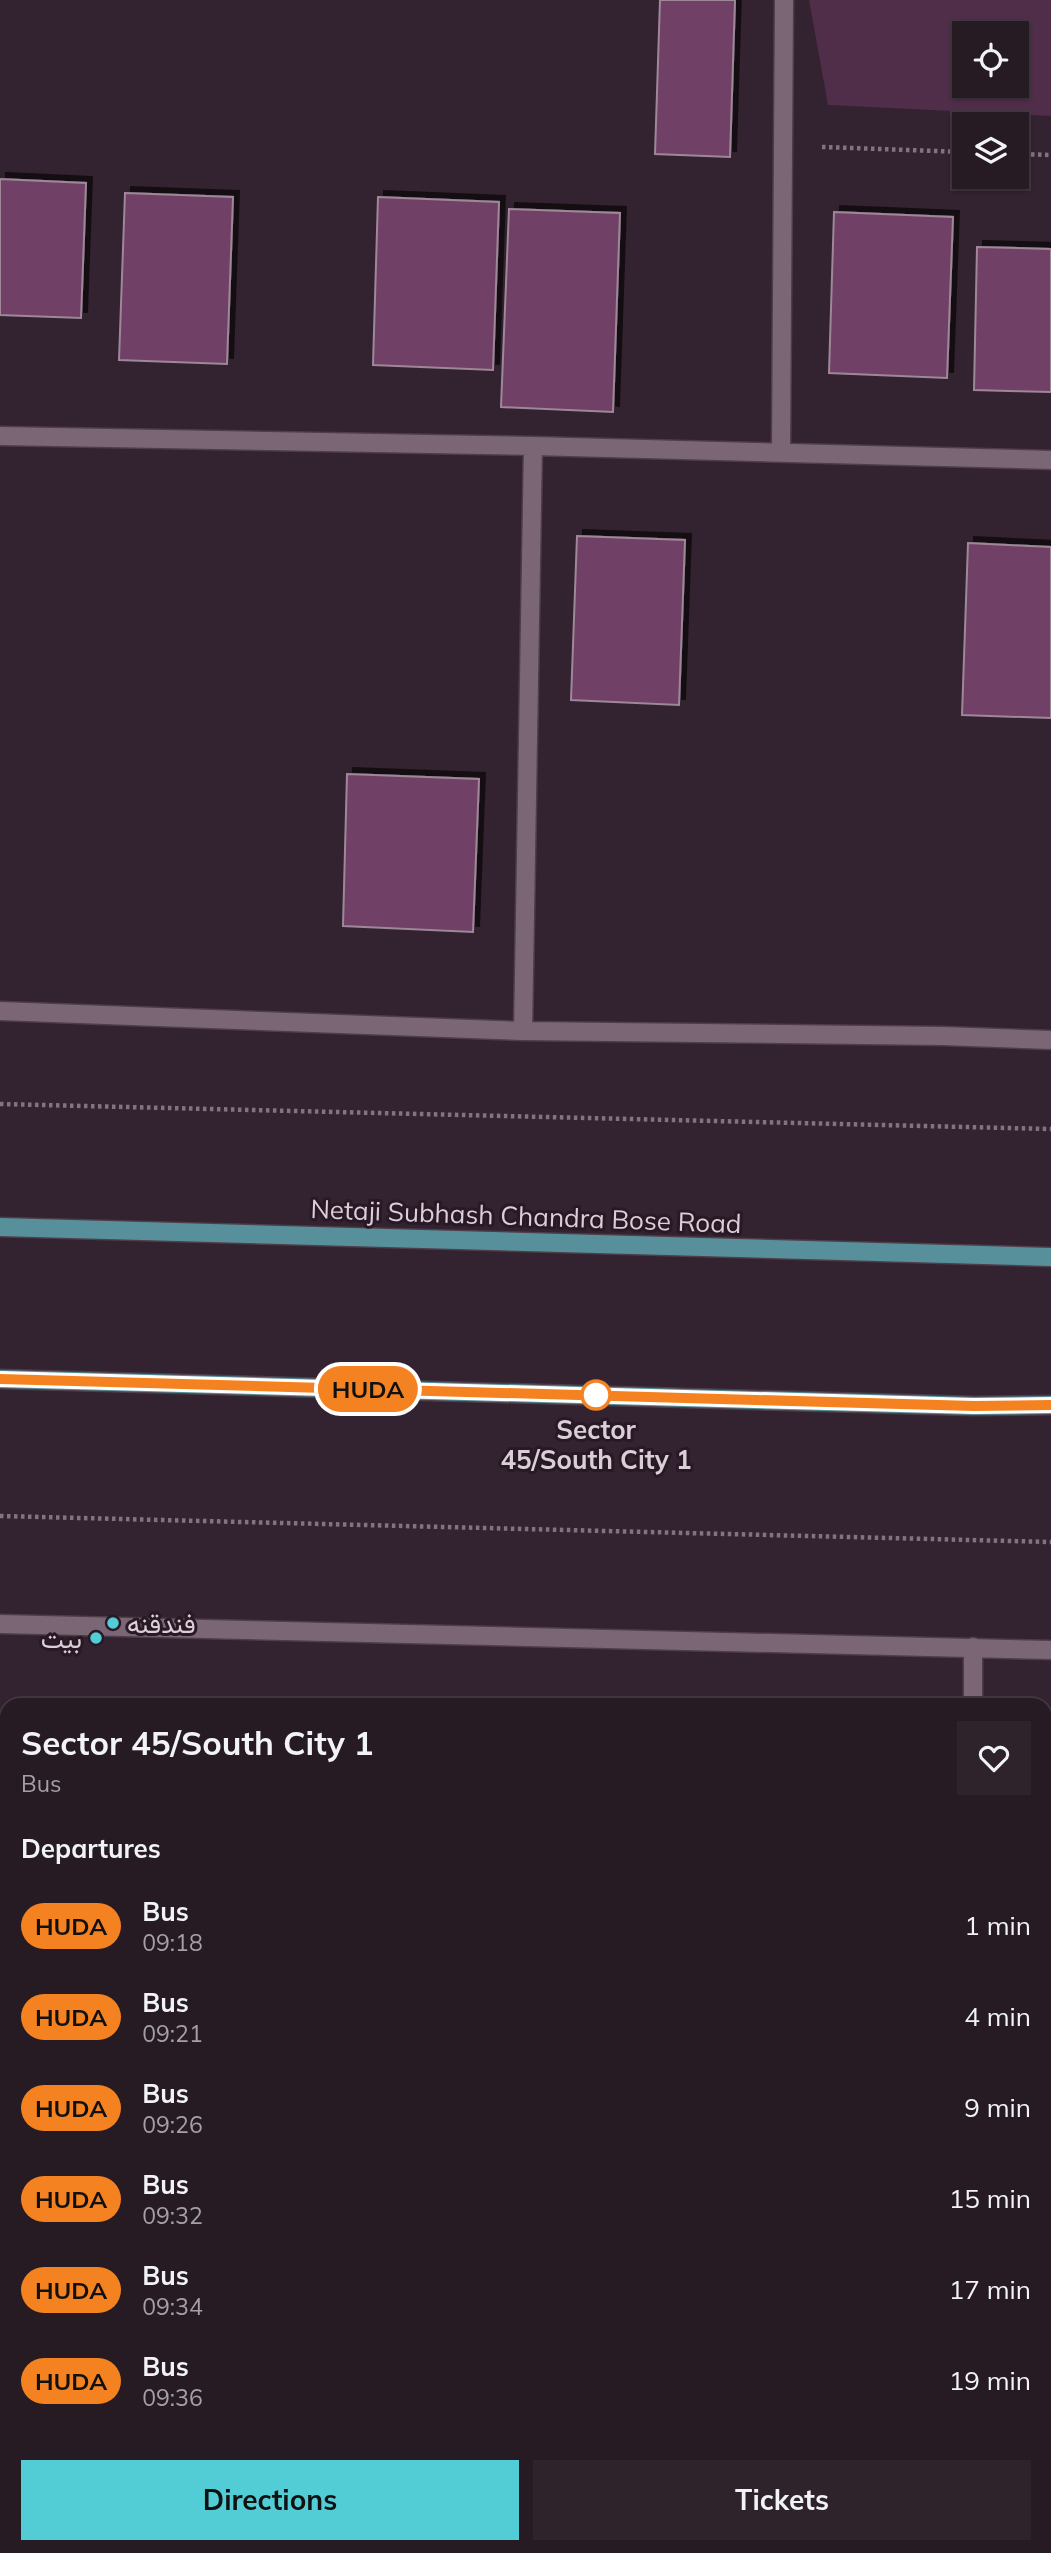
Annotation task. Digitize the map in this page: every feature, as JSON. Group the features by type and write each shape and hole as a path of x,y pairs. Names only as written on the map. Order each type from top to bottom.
{"main road":[{"name":"Netaji Subhash Chandra Bose Road","path":"0,1227 1051,1256"},
{"path":"0,1378 960,1405 1051,1405"}],"street":[{"path":"780,452 784,0"},
{"path":"0,436 533,446 1051,460"},
{"path":"523,1031 533,446"},
{"path":"0,1011 523,1031 943,1036 1051,1040"},
{"path":"0,1624 1051,1650"},
{"path":"973,1647 973,1698"}],"path":[{"path":"783,146 952,152"},
{"path":"1029,154 1051,155"},
{"path":"0,1104 1051,1129"},
{"path":"0,1516 1051,1542"}],"shaded area":[{"path":"809,0 1051,0 1051,116 1029,115 1029,112 828,105"}],"building":[{"path":"660,0 735,0 730,157 655,154"},
{"path":"0,179 86,183 81,318 0,315"},
{"path":"125,193 233,197 227,364 119,360"},
{"path":"378,197 499,202 493,370 373,365"},
{"path":"509,209 620,213 613,412 501,407"},
{"path":"834,212 953,217 947,378 829,373"},
{"path":"977,247 1051,249 1051,392 974,390"},
{"path":"577,536 685,540 679,705 571,700"},
{"path":"968,543 1051,547 1051,718 962,715"},
{"path":"347,774 479,779 473,932 343,926"}],"bus line":[{"name":"HUDA","path":"0,1379 974,1406 1051,1405"}],"place":[{"name":"Sector 45/South City 1","path":"596,1395"},
{"name":"فندقنه","path":"113,1623"},
{"name":"بيت","path":"96,1638"}]}
